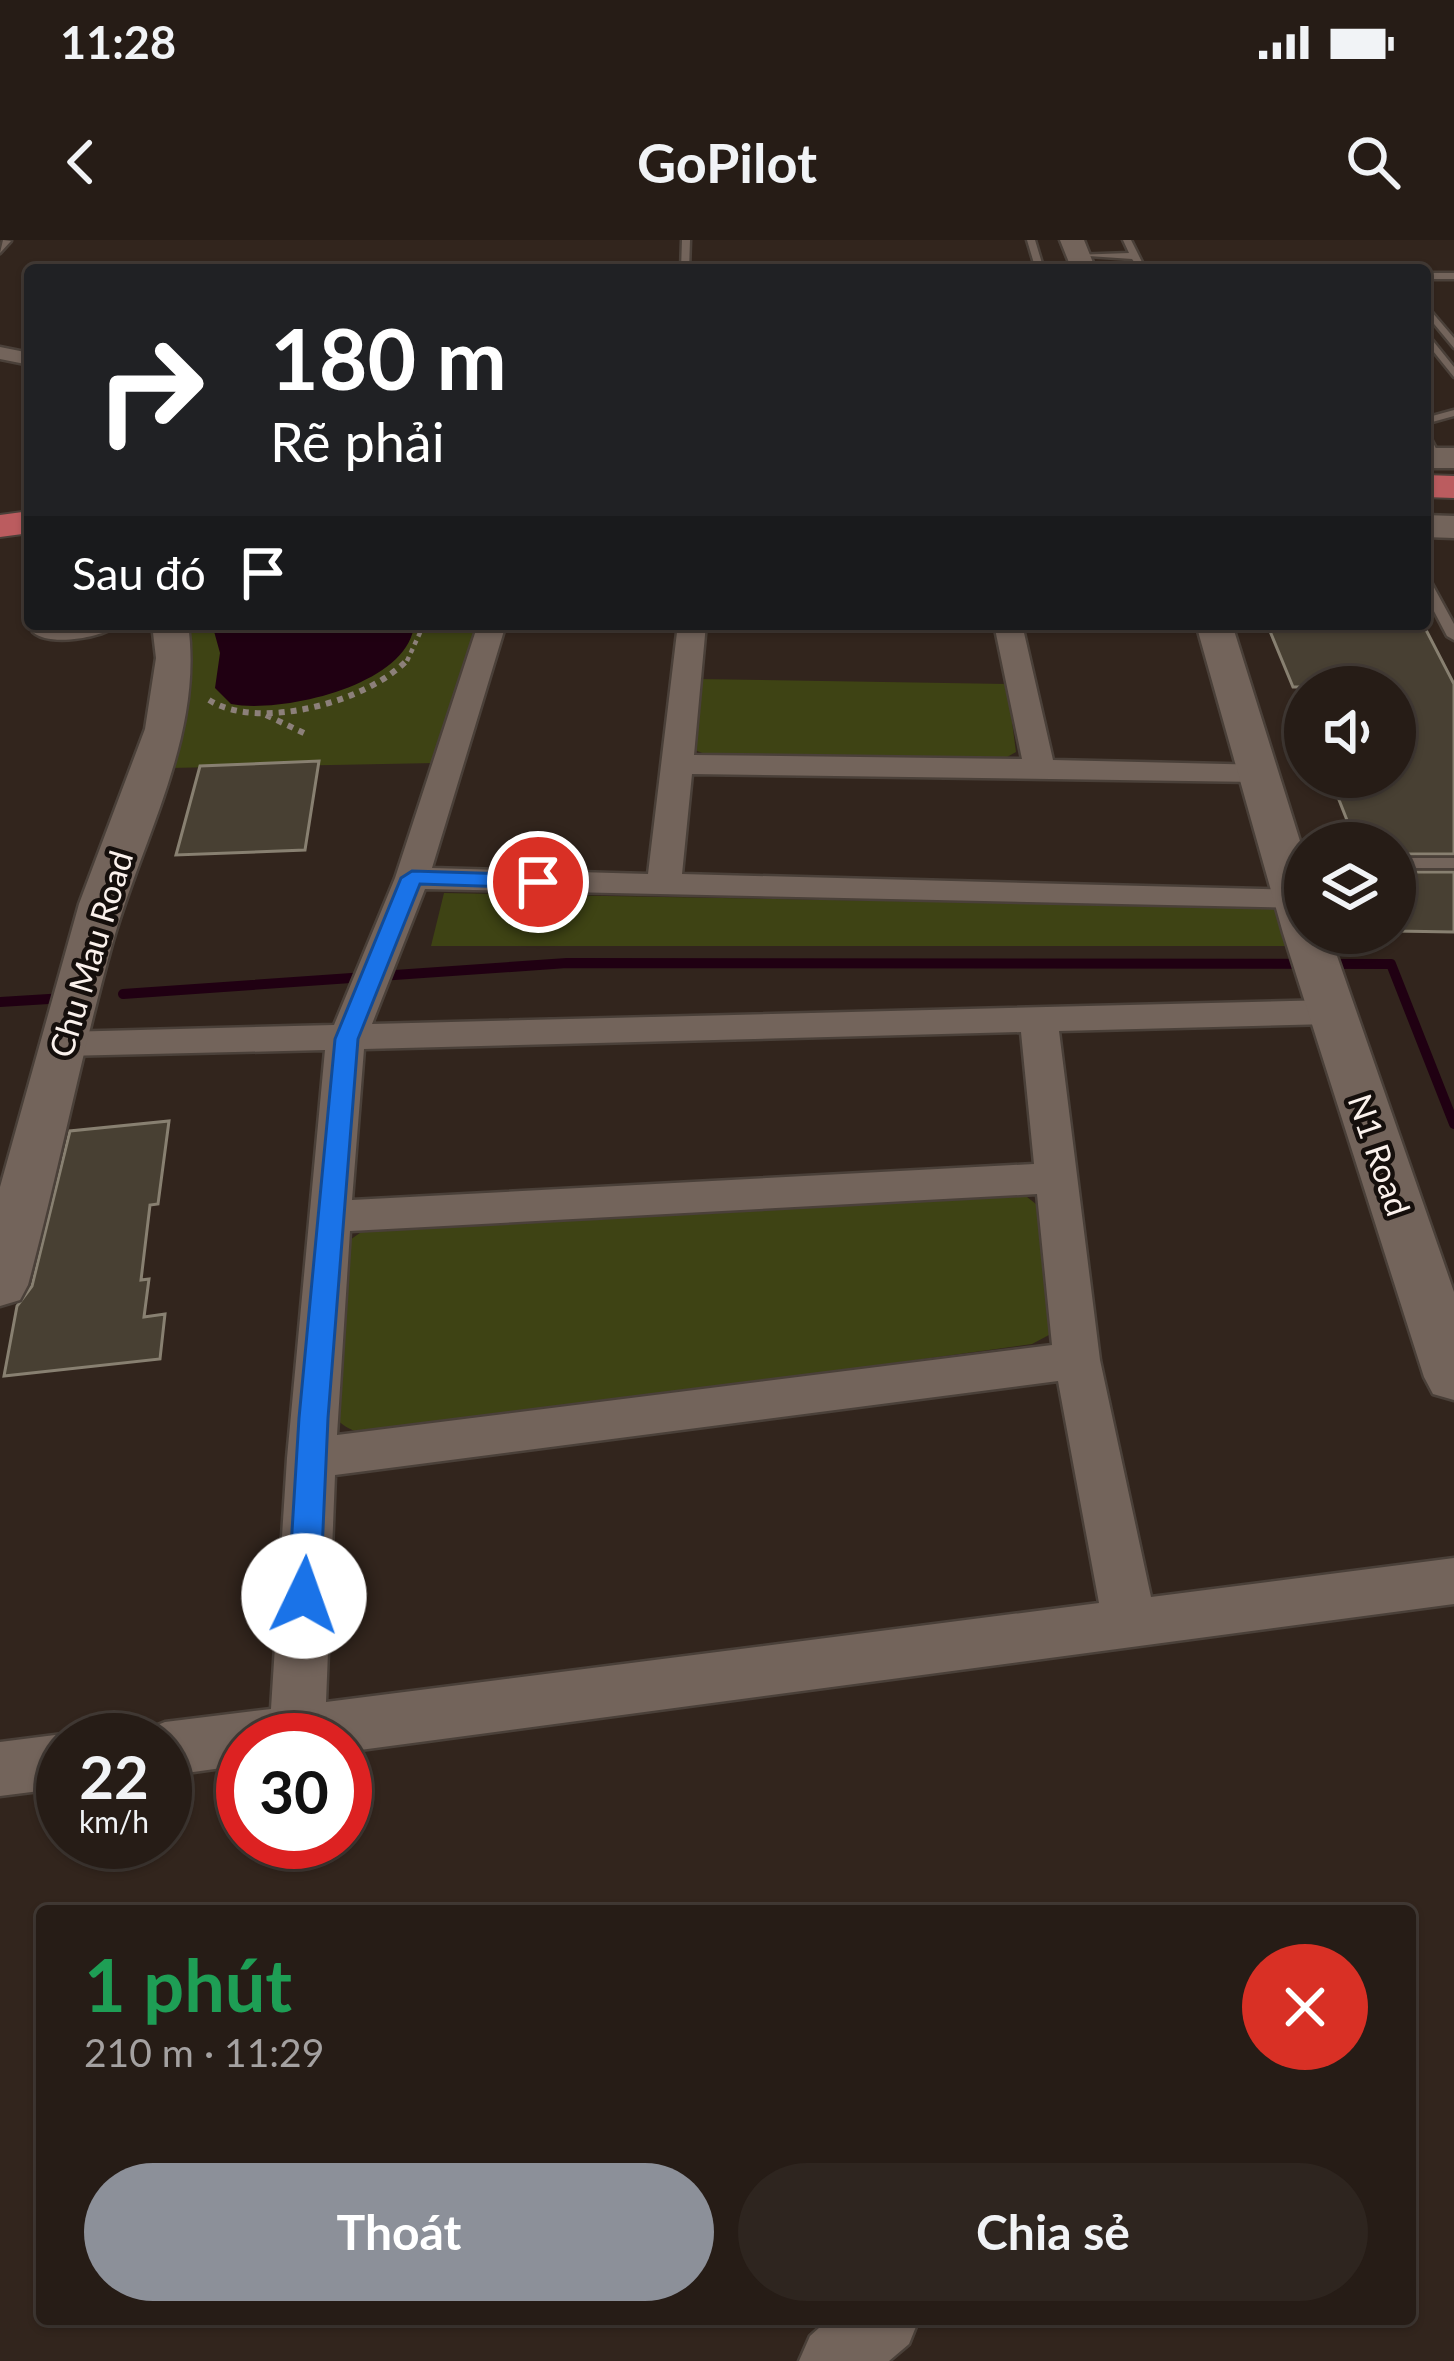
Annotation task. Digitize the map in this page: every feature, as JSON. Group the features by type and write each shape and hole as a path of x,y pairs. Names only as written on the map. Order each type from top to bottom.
{"street":[{"path":"47,632 62,630"},
{"name":"Chu Mau Road","path":"0,1285 101,902 143,792 167,708 176,648 172,630"},
{"path":"298,1713 311,1458 351,1029 412,878 490,630"},
{"path":"664,886 691,630"},
{"path":"1008,630 1040,770"},
{"name":"N1 Road","path":"1216,630 1284,852"},
{"path":"676,764 1257,772"},
{"path":"412,878 1284,897"},
{"name":"N1 Road","path":"1314,954 1454,1377"},
{"path":"63,1043 351,1029 1330,1012"},
{"path":"1039,1020 1077,1360 1129,1620"},
{"path":"330,1217 1056,1178"},
{"path":"311,1458 1077,1360"},
{"path":"372,1723 1454,1581"},
{"path":"0,1768 36,1764"},
{"path":"835,2361 877,2325"}],"lane":[{"path":"1126,240 1138,264"},
{"path":"0,250 7,241"},
{"path":"1078,255 1134,256"},
{"path":"1431,315 1454,345"},
{"path":"1431,342 1454,374"},
{"path":"1431,593 1454,636"},
{"path":"1416,862 1454,863"}],"path":[{"path":"265,715 376,683 413,654 422,630"},
{"path":"204,692 222,711 265,715 308,735"}],"green space":[{"path":"181,630 482,630 436,763 169,768"},
{"path":"696,679 1007,684 1016,752 998,762 707,755 690,748"},
{"path":"444,893 1280,908 1284,922 1284,946 431,946"},
{"path":"1022,1193 1041,1208 1064,1327 1032,1344 386,1433 355,1431 330,1412 337,1249 367,1228"}],"shaded area":[{"path":"214,630 412,630 407,645 391,664 368,679 340,691 280,704 231,704 215,688 220,653"}],"building":[{"path":"1269,630 1426,630 1454,684 1454,854 1416,854 1416,822 1348,822 1338,798 1416,798 1416,666 1284,666"},
{"path":"319,761 305,850 176,855 200,766"},
{"path":"1416,872 1454,872 1454,932 1416,931"},
{"path":"169,1121 158,1204 150,1205 141,1280 149,1279 144,1317 165,1314 160,1359 4,1376 17,1306 32,1286 70,1131"}],"waterway":[{"path":"123,994 567,963 1391,964 1454,1124"},
{"path":"0,1002 65,998"}],"route":[{"path":"304,1596 314,1418 347,1039 412,878 538,882"}]}
